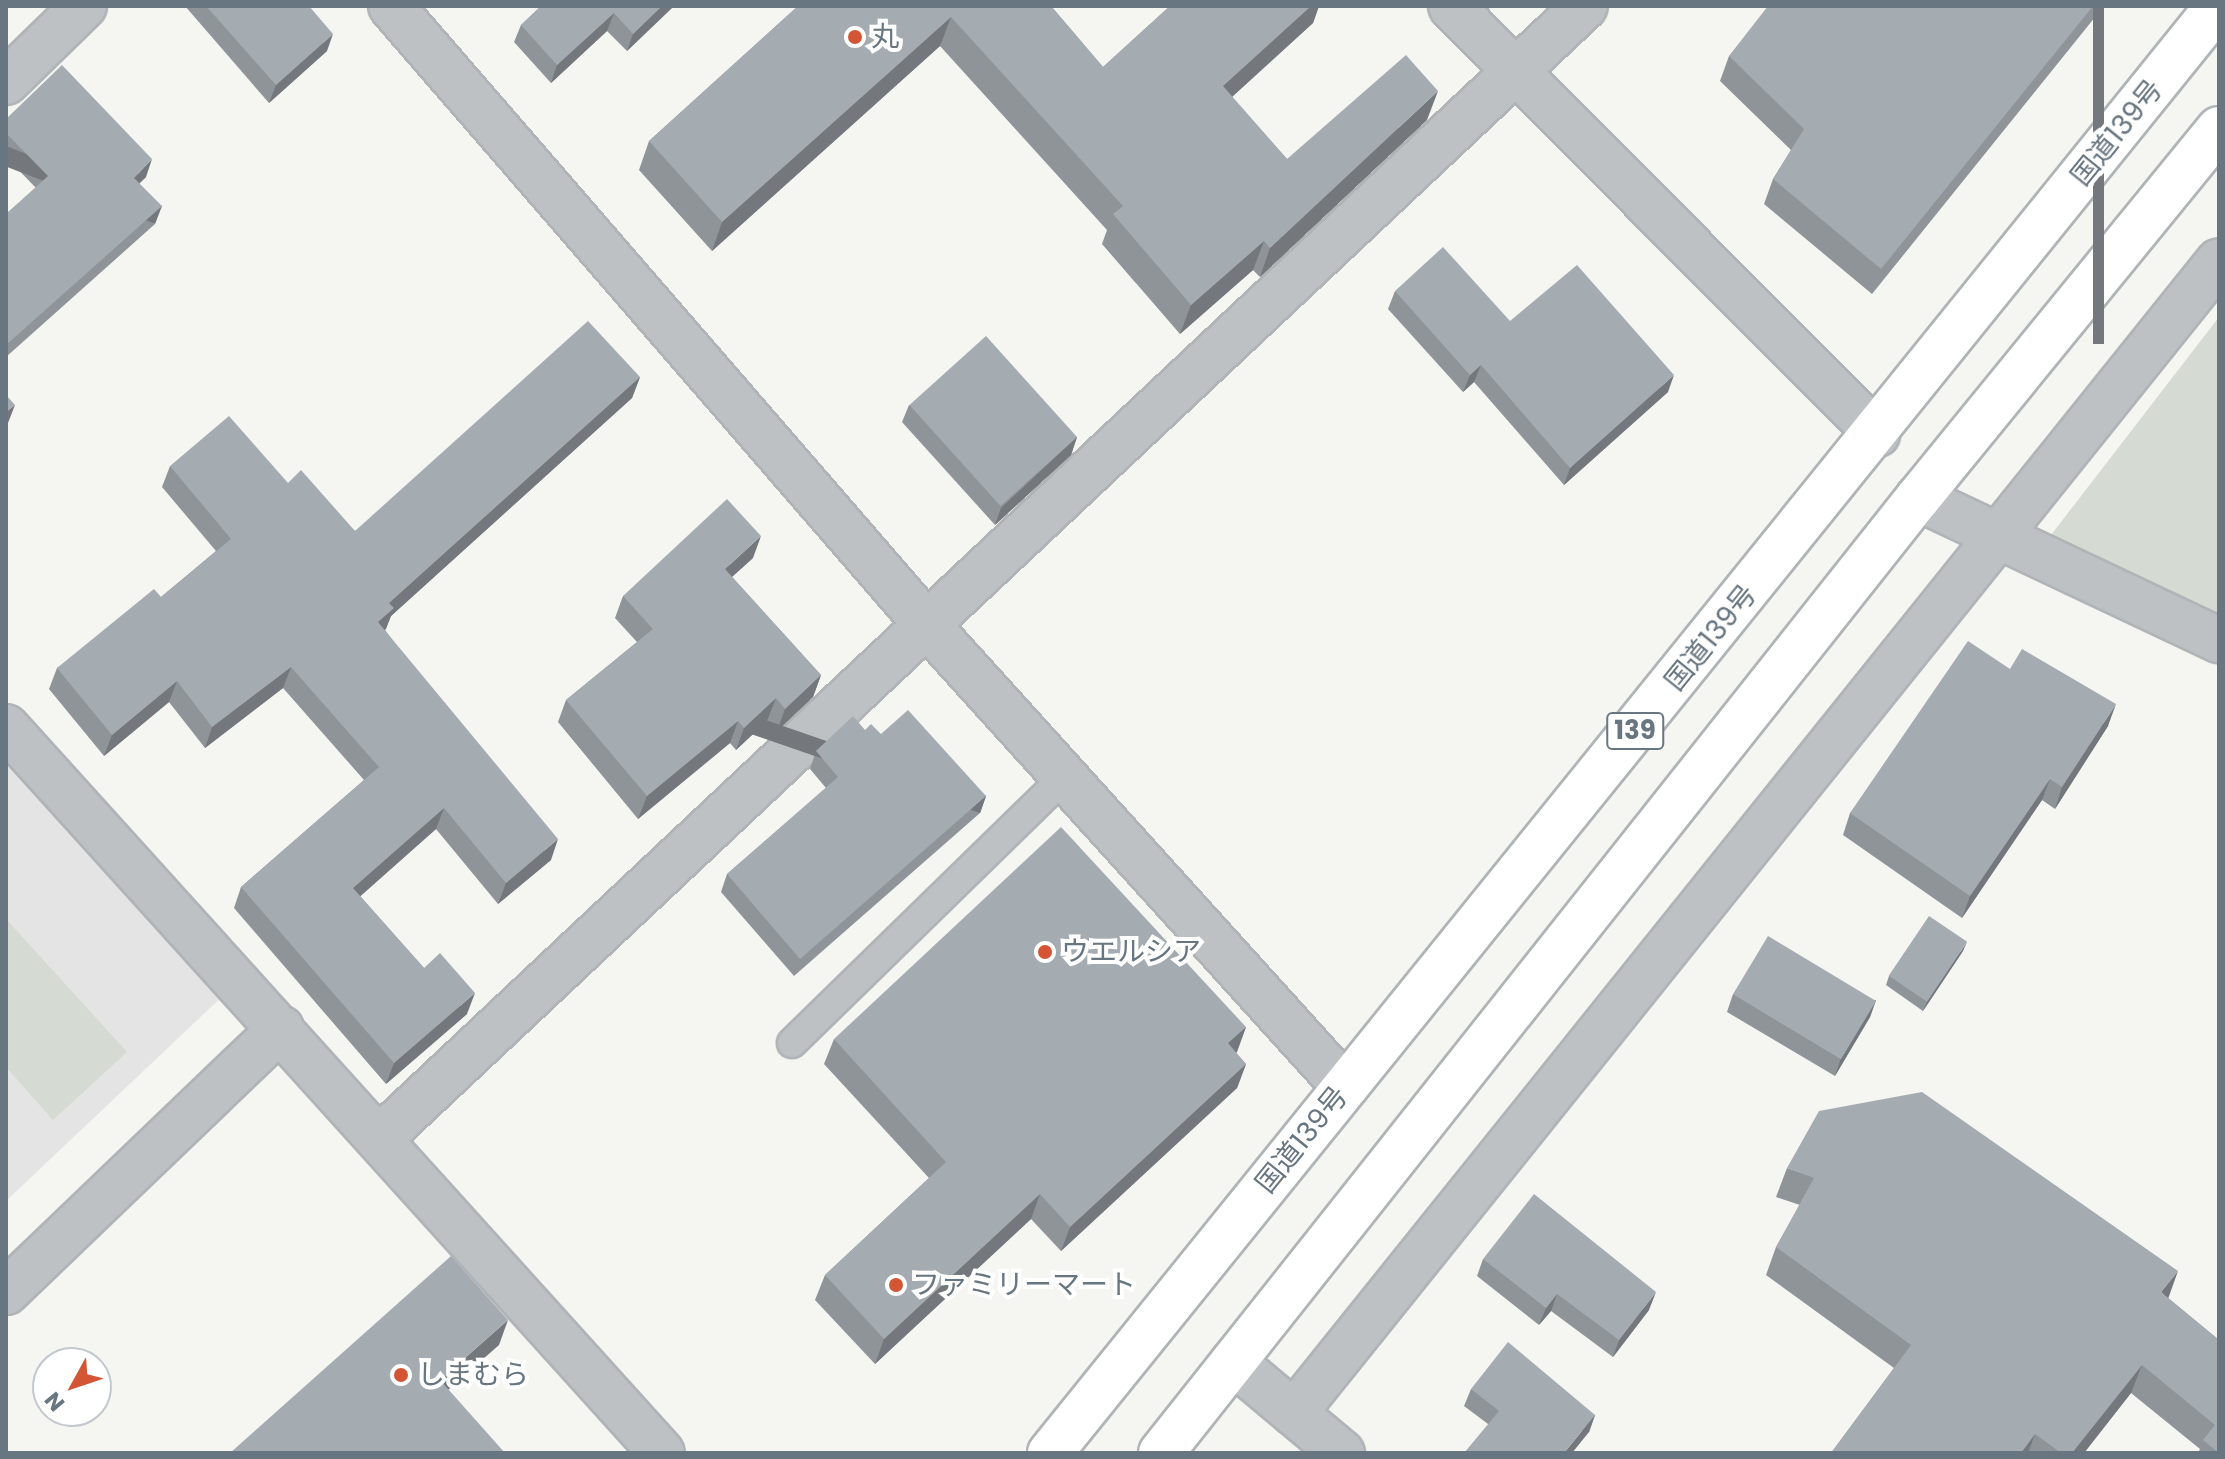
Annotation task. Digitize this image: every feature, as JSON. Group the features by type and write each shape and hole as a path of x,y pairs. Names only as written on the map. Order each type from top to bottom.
{"highway":[{"name":"国道139号","path":"1050,1453 1877,434 2218,6"},
{"name":"139","path":"1161,1453 1918,498 2219,129"}],"street":[{"path":"6,82 84,6"},
{"path":"391,6 928,626 1345,1087"},
{"path":"1451,6 1877,434"},
{"path":"380,1138 1517,74 1585,6"},
{"path":"1294,1413 2219,261"},
{"path":"1918,498 2219,640"},
{"path":"6,727 662,1453"},
{"path":"6,1292 281,1028"},
{"path":"1233,1362 1342,1453"}],"lane":[{"path":"792,1043 1064,778"}],"shaded area":[{"path":"2219,317 2219,620 2041,548"},
{"path":"6,748 229,990 6,1201"},
{"path":"6,919 127,1052 53,1120 6,1067"}],"building":[{"path":"206,6 309,6 333,34 276,85"},
{"path":"541,6 662,6 633,34 614,13 557,65 521,25"},
{"path":"798,6 1051,6 1103,67 1170,6 1311,6 1223,86 1287,159 1406,55 1438,91 1270,248 1264,241 1191,305 1113,214 1123,206 951,17 722,222 649,141"},
{"path":"1768,6 2093,6 1881,269 1773,179 1804,129 1729,56"},
{"path":"62,65 152,159 134,178 162,206 6,345 6,214 48,176 6,133 6,119"},
{"path":"1443,247 1510,321 1577,265 1674,375 1570,468 1481,365 1470,375 1395,291"},
{"path":"588,321 640,377 389,603 394,608 378,622 558,839 506,883 444,808 353,888 424,968 440,953 475,993 394,1063 241,887 379,767 291,667 212,727 177,681 112,735 57,668 154,589 161,597 231,539 170,466 229,416 288,483 301,470 355,531"},
{"path":"986,336 1077,437 1000,506 909,405"},
{"path":"6,395 15,405 6,412"},
{"path":"727,499 761,536 725,569 821,675 785,709 776,698 744,728 738,721 647,796 566,700 653,629 623,596"},
{"path":"1968,641 2010,669 2022,649 2116,704 2062,787 2050,779 1970,896 1850,813"},
{"path":"908,710 986,796 800,959 727,874 838,777 816,751 853,716 865,730 871,724 881,734"},
{"name":"ウエルシア","path":"1061,827 1246,1027 1228,1043 1246,1064 1070,1227 1040,1194 884,1339 825,1275 946,1162 834,1039"},
{"path":"1929,916 1967,942 1927,1001 1889,976"},
{"path":"1768,936 1876,1001 1841,1059 1733,994"},
{"path":"1922,1092 2178,1271 2161,1292 2219,1340 2219,1453 2203,1440 2215,1425 2142,1365 2072,1453 2061,1453 2035,1434 2021,1453 1831,1453 1911,1345 1776,1247 1814,1178 1787,1168 1819,1111"},
{"path":"1534,1194 1656,1292 1619,1340 1557,1294 1546,1308 1483,1259"},
{"name":"しまむら","path":"451,1256 508,1320 440,1380 505,1453 230,1453"},
{"path":"1508,1342 1595,1415 1564,1453 1464,1453 1499,1411 1471,1389"}],"place":[{"name":"丸","path":"855,37"},
{"name":"ウエルシア","path":"1045,952"},
{"name":"ファミリーマート","path":"896,1285"},
{"name":"しまむら","path":"401,1375"}]}
